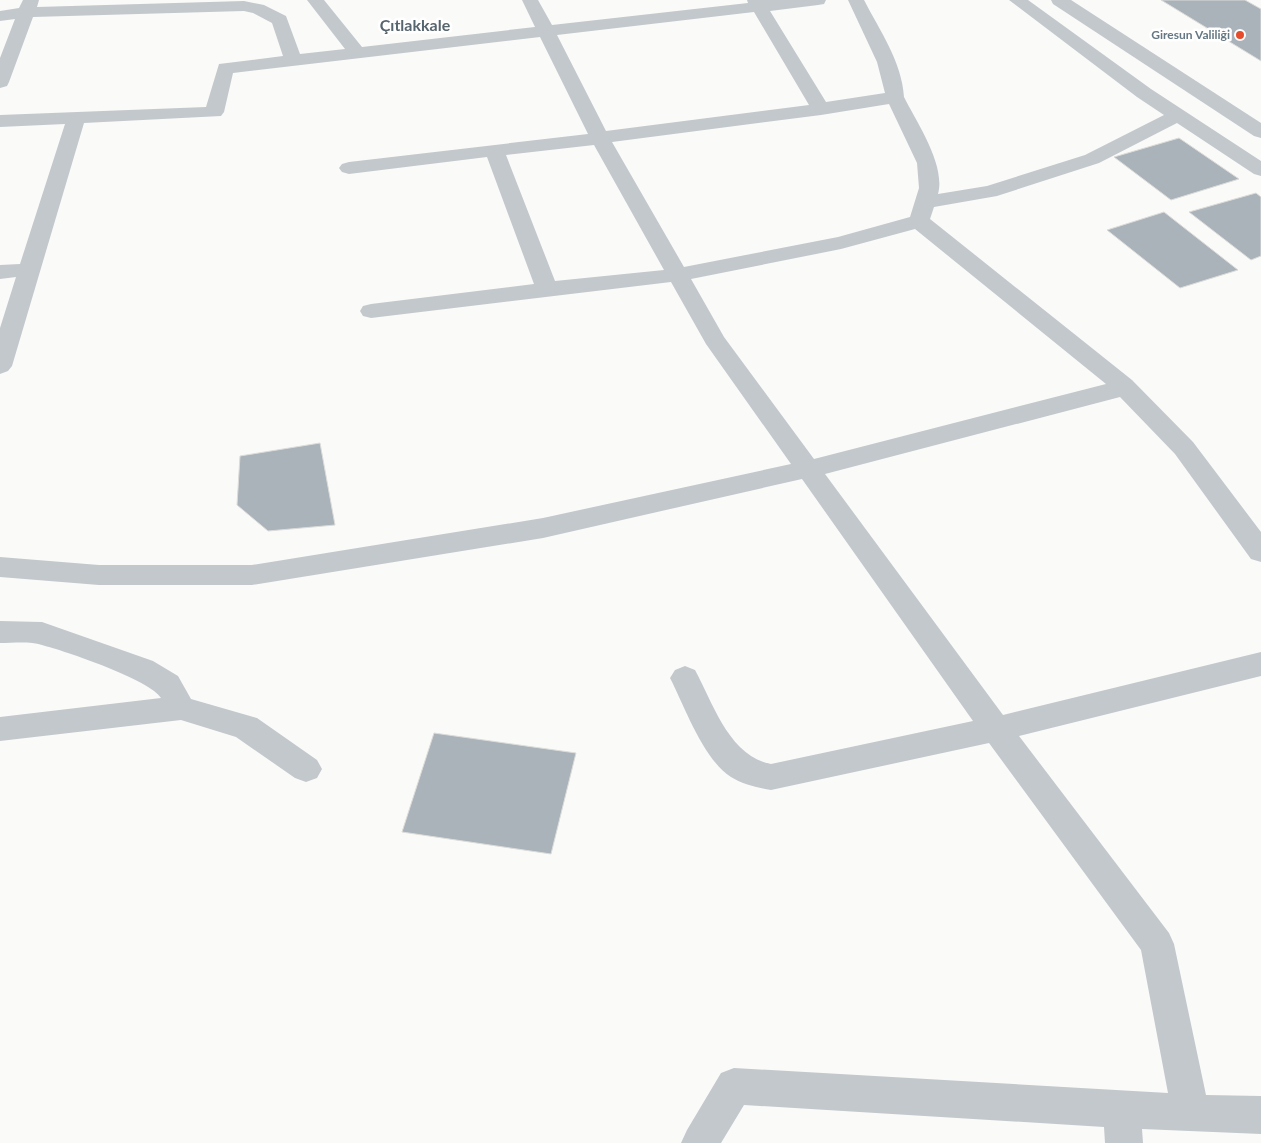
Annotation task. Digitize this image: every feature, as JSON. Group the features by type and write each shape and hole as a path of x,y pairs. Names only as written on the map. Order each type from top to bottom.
{"street":[{"path":"315,0 358,53"},
{"path":"530,0 600,138 714,339 996,729 1158,944 1192,1113"},
{"path":"0,121 214,112 225,68 546,31 757,3 818,0"},
{"path":"856,0 890,72 895,90 895,98 927,163 929,188 922,212"},
{"path":"1017,0 1178,116 1261,170"},
{"path":"1059,0 1261,132"},
{"path":"757,3 821,109"},
{"path":"0,16 29,6 244,6 258,9 280,20 293,60"},
{"path":"0,82 29,6"},
{"path":"349,168 600,138 895,98"},
{"path":"371,311 547,289 678,276 841,242 922,212 1092,159 1178,116"},
{"path":"0,366 76,118"},
{"path":"494,150 547,289"},
{"path":"922,212 1123,386 1184,448 1261,552"},
{"path":"0,272 29,270"},
{"path":"0,567 100,575 252,575 543,528 809,469 1105,394 1123,386"},
{"path":"0,632 42,633 143,669 168,684 181,708"},
{"path":"685,678 727,755 739,766 754,774 771,777 996,729 1261,664"},
{"path":"0,729 181,708 246,727 306,769"},
{"path":"700,1143 734,1086 1123,1126 1192,1113 1261,1115"}],"building":[{"name":"Giresun Valiliği","path":"1161,0 1245,0 1261,9 1261,61"},
{"path":"1179,138 1239,179 1171,200 1114,157"},
{"path":"1256,193 1261,197 1261,256 1251,260 1189,212"},
{"path":"1164,212 1238,270 1180,288 1107,230"},
{"path":"320,443 335,525 268,531 237,505 240,456"},
{"path":"434,733 576,753 551,854 402,832"}],"place":[{"name":"Giresun Valiliği","path":"1240,35"}],"district":[{"name":"Çıtlakkale","path":"415,25"}]}
